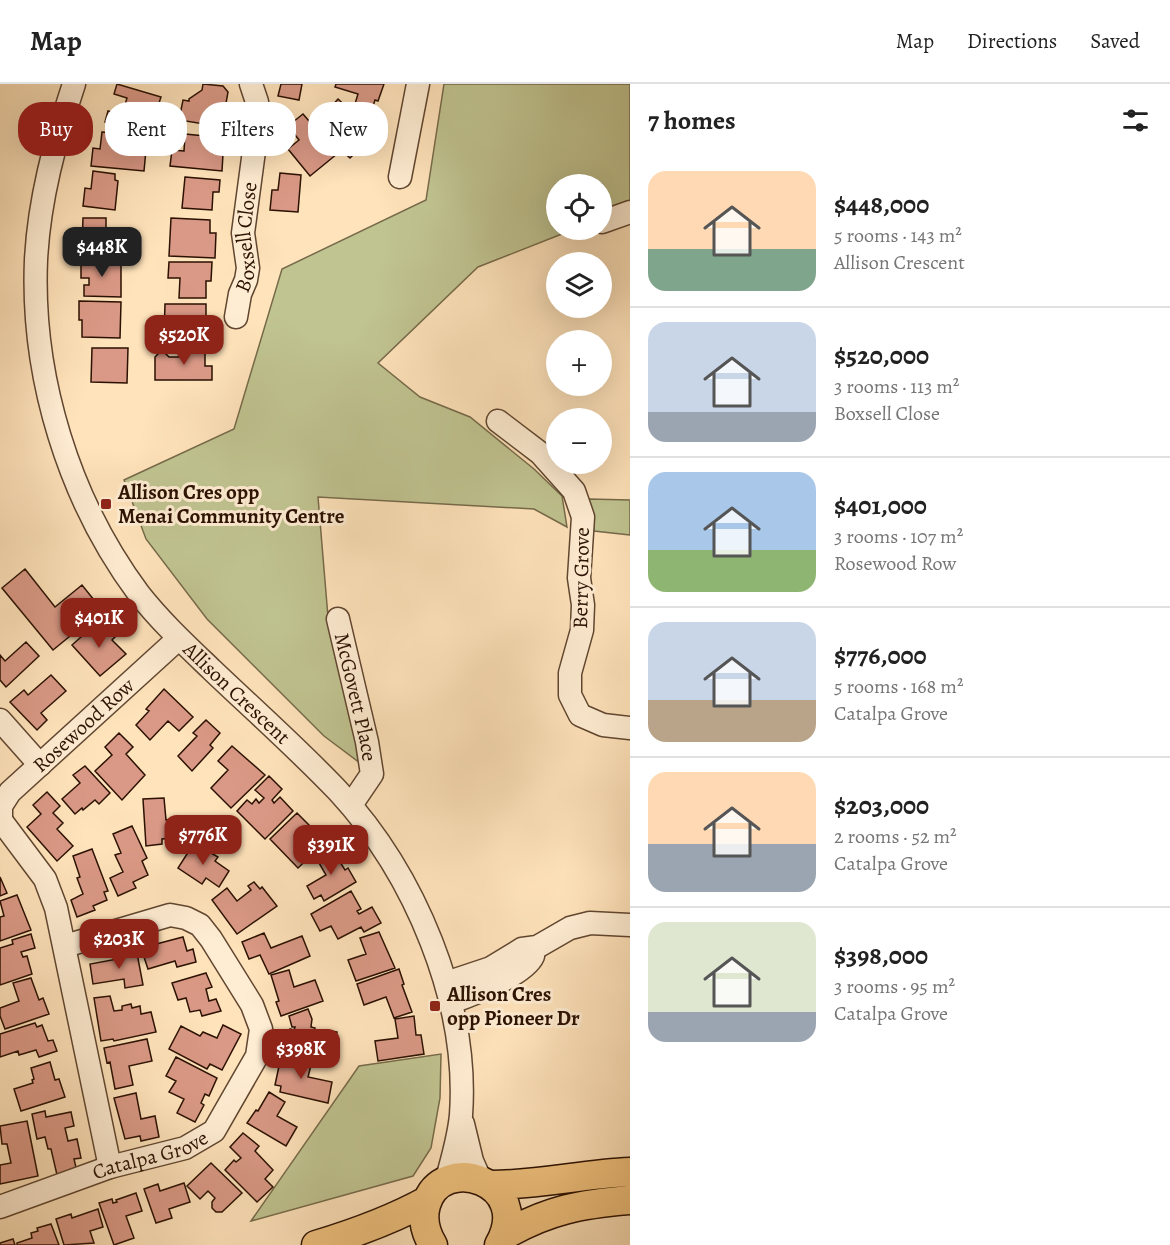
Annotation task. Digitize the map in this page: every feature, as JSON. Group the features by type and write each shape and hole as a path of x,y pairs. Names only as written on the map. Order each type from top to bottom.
{"main road":[{"path":"316,1245 370,1228 400,1215 465,1176 486,1182 520,1185 601,1173 630,1172"},
{"path":"486,1182 501,1195 506,1207 508,1222 502,1240"},
{"path":"433,1245 427,1236 424,1222 437,1191"},
{"path":"502,1240 526,1223 554,1212 586,1204 630,1200"}],"street":[{"name":"Allison Crescent","path":"74,84 58,134 46,184 36,260 37,316 44,370 59,431 93,521 137,590 178,639 351,805 401,880 432,942 449,993 457,1025 461,1117"},
{"name":"Boxsell Close","path":"236,317 247,274 243,233 258,121 257,102 251,84"},
{"path":"400,177 418,84"},
{"path":"612,218 630,212"},
{"name":"Berry Grove","path":"498,422 540,453 574,491 583,517 579,578 583,604 582,630 570,673 570,695 580,715 603,724 630,728"},
{"name":"McGovett Place","path":"338,619 367,742 372,774 351,805"},
{"name":"Rosewood Row","path":"0,819 1,806 10,792 178,639"},
{"path":"0,720 40,765"},
{"path":"0,819 6,830 45,879 56,908 110,1167"},
{"name":"Catalpa Grove","path":"0,1206 110,1167 185,1148 214,1131 257,1056 261,1029 252,1005 200,925 186,918 170,915 65,946"},
{"path":"449,993 522,949 537,947 570,928 590,923 630,926"},
{"path":"461,1117 472,1161 486,1182"},
{"path":"437,1191 452,1161 461,1117"}],"green space":[{"path":"444,84 630,84 630,206 612,214 612,174 546,174 547,240 478,267 378,363 420,397 470,417 534,469 562,496 567,527 534,509 318,497 329,629 364,766 324,736 207,619 146,539 124,480 234,429 282,269 426,200"},
{"path":"589,499 630,500 630,535 594,531"},
{"path":"441,1054 440,1098 431,1148 413,1176 251,1221 359,1066"}],"building":[{"path":"117,84 161,97 159,102 126,102 127,98 114,94"},
{"path":"203,84 223,86 228,92 226,102 199,102 199,123 187,121 187,102 183,102 183,100 189,101 202,90"},
{"path":"281,84 302,84 299,100 278,96"},
{"path":"336,84 384,84 378,101 374,102 356,102 358,94 335,87"},
{"path":"303,114 308,120 308,156 335,156 310,176 294,156 296,156 296,142 299,140 296,136 296,120"},
{"path":"102,132 105,132 105,156 145,156 144,171 91,166 93,148 100,149"},
{"path":"187,134 199,135 199,156 223,156 222,171 170,166 171,156 187,156"},
{"path":"93,171 115,174 115,180 118,181 115,210 83,206 85,188 91,189"},
{"path":"280,173 301,175 298,212 270,210 272,190 278,190"},
{"path":"185,177 220,180 219,192 213,192 212,210 182,208"},
{"path":"83,218 106,218 106,248 103,248 103,255 79,254 79,248 82,248"},
{"path":"171,218 210,220 210,233 216,233 215,258 169,256"},
{"path":"81,260 121,261 121,297 84,296 84,285 89,285 89,278 81,278"},
{"path":"169,262 212,262 211,281 206,281 206,298 179,298 180,278 168,278"},
{"path":"79,301 121,302 120,338 82,337"},
{"path":"165,304 206,304 206,323 202,323 202,328 198,328 198,337 164,337"},
{"path":"187,346 205,346 205,366 212,366 212,380 155,380 155,357 159,353 165,353 169,357 180,357 180,350 187,350"},
{"path":"92,348 128,348 127,383 91,382"},
{"path":"25,569 55,607 82,585 102,610 53,650 2,588"},
{"path":"104,623 116,636 112,640 126,654 100,676 72,645 90,629 93,632"},
{"path":"26,642 39,656 6,687 0,680 0,655 5,661"},
{"path":"51,675 66,691 41,713 47,720 37,730 10,702 24,690 28,695"},
{"path":"164,689 193,717 179,731 168,721 150,740 136,725 149,711 146,709"},
{"path":"206,720 220,733 210,745 213,748 192,771 178,756 197,736 193,733"},
{"path":"119,733 133,747 126,754 145,775 122,800 95,771 112,755 105,747"},
{"path":"232,746 265,775 231,808 211,788 228,770 218,761"},
{"path":"85,766 110,793 99,804 95,800 75,814 62,799 80,783 73,775"},
{"path":"269,776 282,789 272,800 274,803 280,797 293,811 265,839 237,811 247,800 252,804 256,799 259,803 264,798 255,790"},
{"path":"47,792 60,806 53,813 63,823 57,829 73,846 57,861 27,827 41,814 33,805"},
{"path":"164,798 166,820 188,818 189,837 162,839 162,844 146,846 143,799"},
{"path":"297,813 312,828 315,826 327,840 298,868 270,839"},
{"path":"132,826 147,858 142,861 148,875 133,882 136,888 118,896 110,878 123,872 115,855 121,853 113,834"},
{"path":"194,843 218,857 215,861 229,871 219,887 206,878 202,884 178,868"},
{"path":"330,846 345,870 348,868 356,882 324,901 321,895 314,899 307,886 326,875 315,856"},
{"path":"92,849 108,891 104,892 107,900 93,906 95,910 77,917 71,900 83,894 73,856"},
{"path":"0,877 7,893 0,896"},
{"path":"254,882 260,889 262,887 277,906 237,934 212,900 227,888 237,901 251,890 248,886"},
{"path":"351,891 361,909 357,911 359,914 372,907 381,923 364,932 361,927 338,939 331,926 320,931 311,914"},
{"path":"17,895 31,930 0,941 0,917 4,916 0,901"},
{"path":"379,932 395,968 356,981 348,960 366,954 360,938"},
{"path":"264,933 271,948 302,936 310,956 269,974 260,955 249,959 242,942"},
{"path":"31,934 35,948 21,952 23,957 27,956 32,974 0,985 0,948 13,944 12,940"},
{"path":"183,937 187,951 193,949 196,962 177,967 175,961 148,969 141,948"},
{"path":"136,948 143,985 125,988 124,979 93,984 90,964 123,958 121,951"},
{"path":"399,969 412,1012 394,1018 386,997 364,1005 357,984"},
{"path":"289,970 294,987 315,980 323,1001 281,1016 271,975"},
{"path":"206,973 212,987 206,989 209,1001 216,999 221,1011 202,1016 200,1010 190,1012 186,998 178,1000 172,983"},
{"path":"31,978 39,1000 43,998 49,1014 5,1029 0,1016 0,1008 19,1001 13,983"},
{"path":"110,996 114,1011 122,1010 122,1006 131,1004 132,1008 140,1006 141,1014 151,1012 156,1032 114,1041 113,1039 101,1041 94,998"},
{"path":"308,1009 312,1019 311,1027 315,1028 314,1034 325,1037 326,1030 337,1032 331,1060 286,1050 290,1029 294,1030 295,1027 292,1027 289,1016"},
{"path":"414,1016 416,1035 421,1035 424,1054 378,1061 375,1041 398,1038 395,1019"},
{"path":"35,1023 37,1027 42,1025 48,1041 53,1040 57,1051 39,1057 36,1050 19,1055 18,1051 0,1057 0,1034"},
{"path":"223,1025 241,1034 222,1070 210,1064 207,1069 169,1049 181,1026 200,1036 203,1032 217,1038"},
{"path":"147,1039 152,1061 129,1066 133,1085 115,1089 110,1062 107,1063 104,1048"},
{"path":"282,1052 300,1056 298,1062 311,1065 308,1077 332,1082 328,1103 280,1092 281,1086 275,1085"},
{"path":"176,1057 217,1078 209,1096 205,1094 201,1103 204,1105 195,1122 177,1113 184,1099 169,1092 176,1081 166,1076"},
{"path":"50,1062 55,1080 59,1079 65,1097 21,1111 14,1089 33,1083 31,1068"},
{"path":"269,1092 285,1102 277,1116 297,1127 286,1146 247,1123 256,1110 258,1111"},
{"path":"136,1093 141,1119 155,1116 159,1137 141,1141 140,1136 125,1139 114,1098"},
{"path":"45,1111 46,1117 71,1112 74,1126 65,1128 68,1141 77,1139 81,1158 74,1159 77,1172 57,1175 51,1149 48,1149 45,1137 37,1139 32,1114"},
{"path":"27,1121 38,1176 0,1184 0,1165 11,1163 7,1144 2,1144 0,1126"},
{"path":"243,1133 259,1146 255,1151 273,1170 265,1179 273,1187 257,1202 225,1170 234,1160 236,1162 241,1158 230,1147"},
{"path":"211,1163 242,1193 222,1212 216,1212 212,1208 215,1198 208,1191 200,1199 187,1186"},
{"path":"184,1183 190,1202 169,1209 172,1218 156,1223 144,1189 158,1184 160,1191"},
{"path":"136,1193 142,1211 126,1216 134,1238 114,1245 99,1203 112,1199 113,1203 117,1202 116,1200"},
{"path":"98,1209 103,1227 90,1231 94,1243 64,1245 56,1219 71,1214 72,1218"},
{"path":"51,1224 59,1245 17,1245 17,1243 32,1238 31,1233 38,1231 37,1228"},
{"path":"13,1239 15,1245 0,1245 0,1243"}],"place":[{"name":"Allison Cres opp Menai Community Centre","path":"106,504"},
{"name":"Allison Cres opp Pioneer Dr","path":"435,1006"}]}
